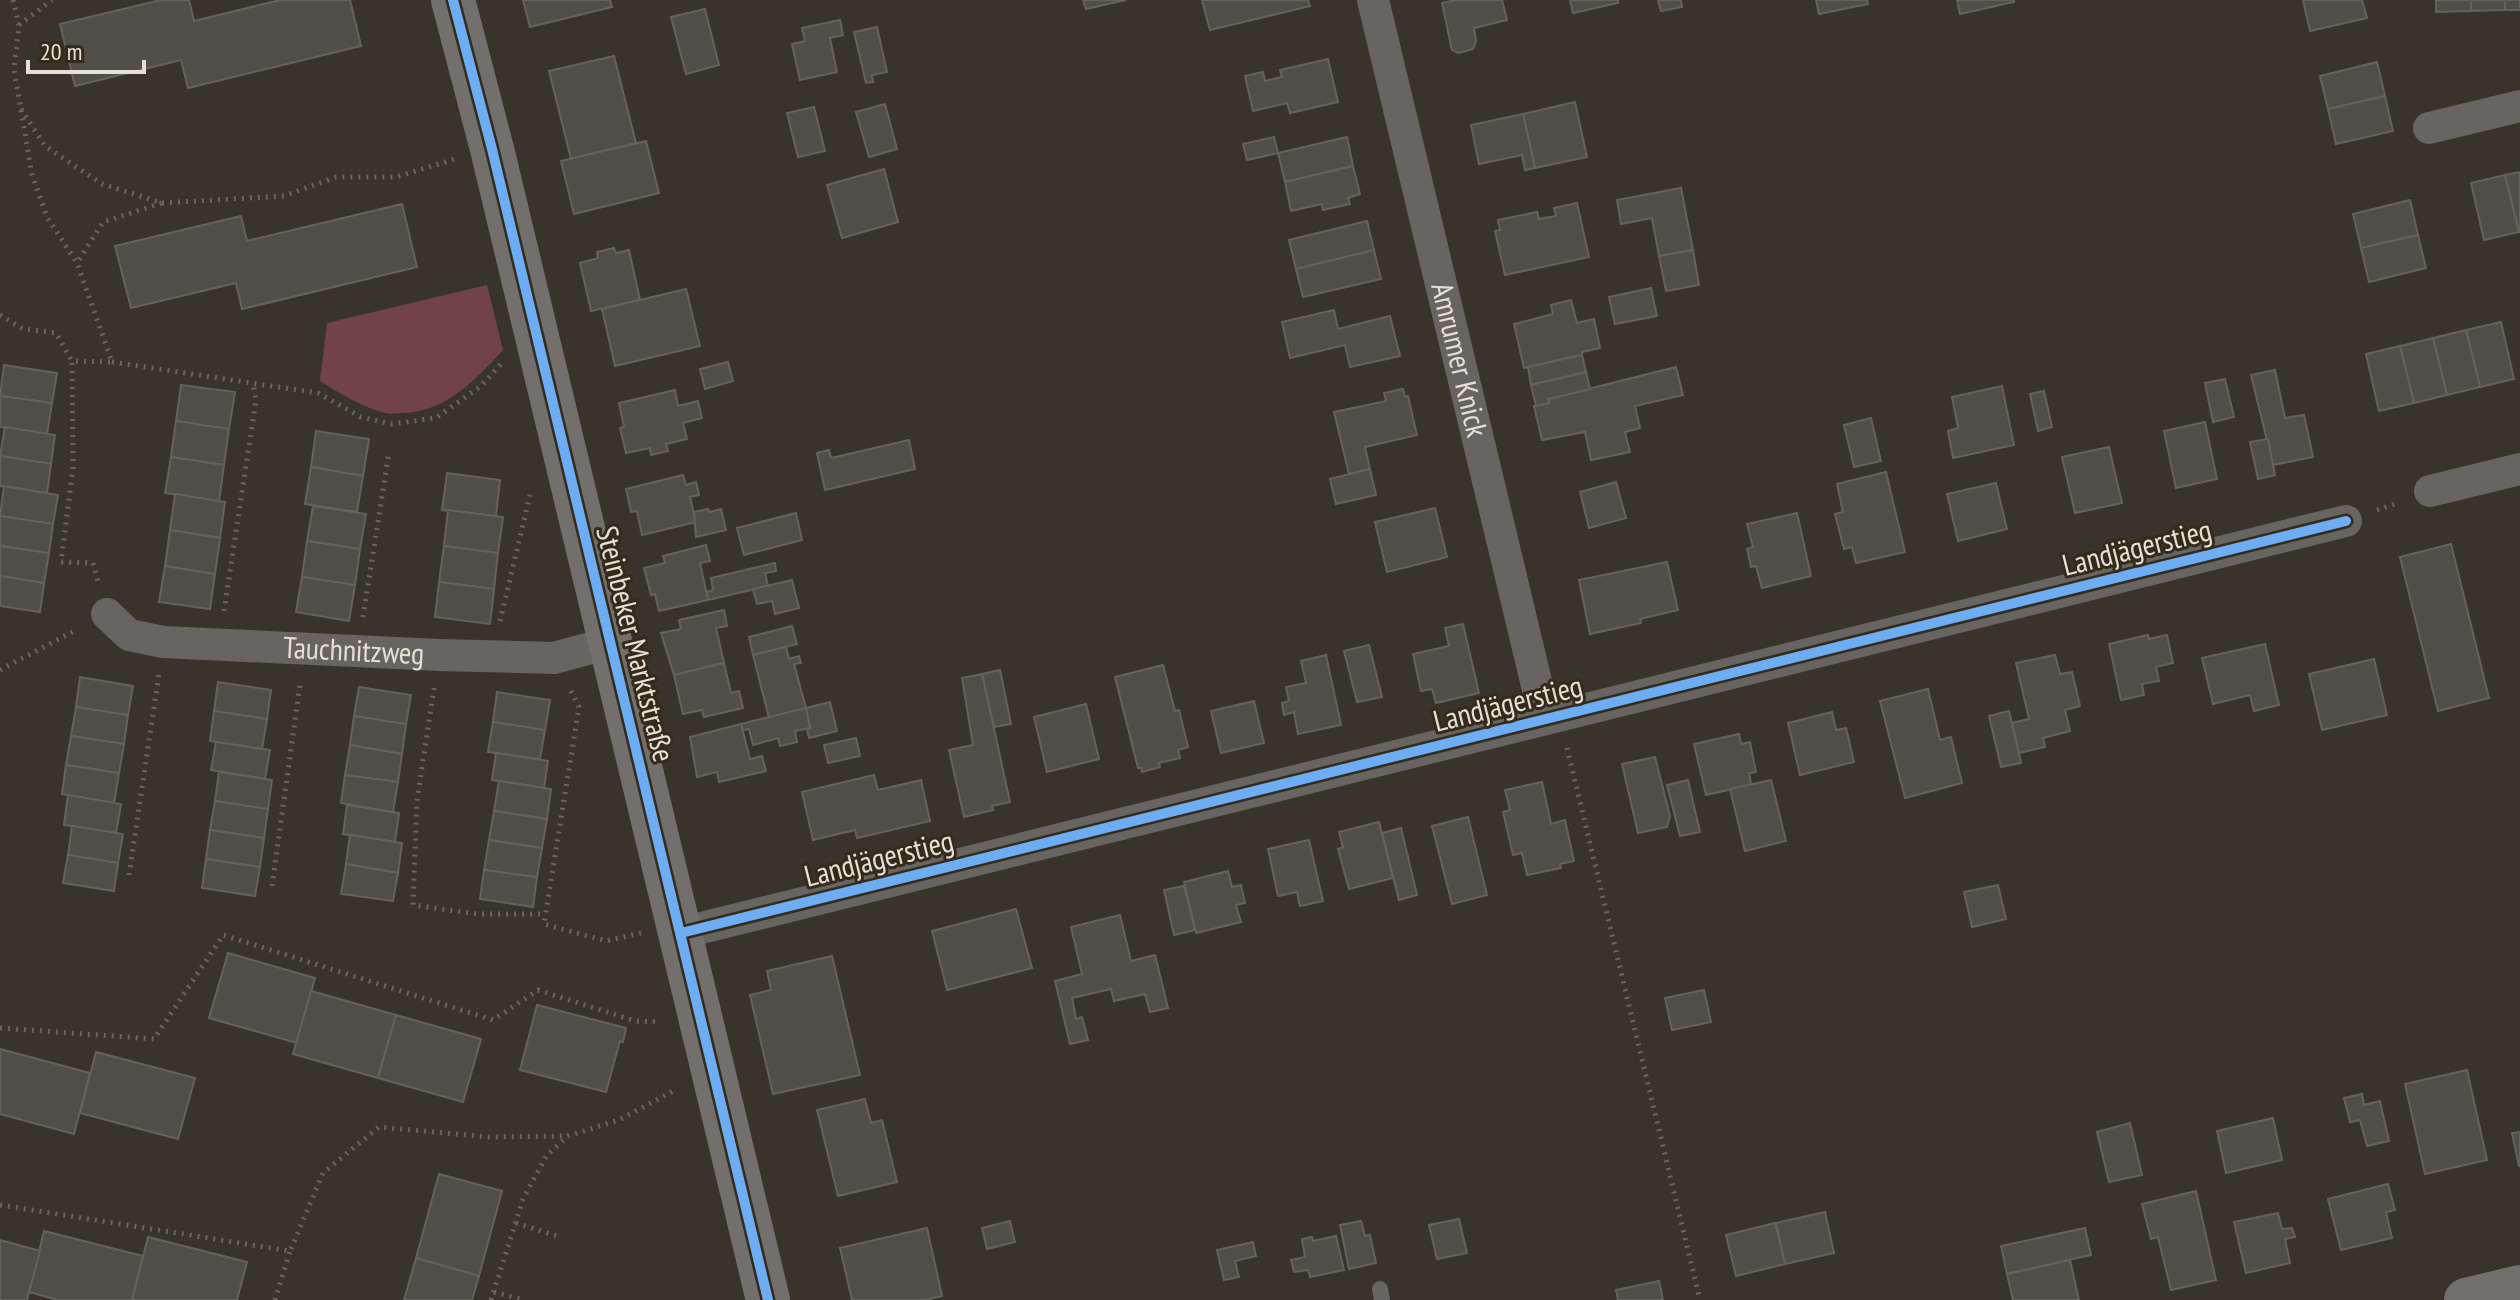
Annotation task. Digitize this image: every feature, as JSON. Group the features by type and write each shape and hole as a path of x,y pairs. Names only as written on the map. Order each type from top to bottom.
{"street":[{"name":"Steinbeker Marktstraße","path":"453,0 492,149 768,1300"},
{"name":"Amrumer Knick","path":"1373,0 1552,717"},
{"path":"2429,128 2520,106"},
{"path":"2430,491 2520,469"},
{"name":"Landjägerstieg","path":"680,928 753,915 2346,521"},
{"name":"Tauchnitzweg","path":"107,614 129,635 163,642 554,658 609,643"},
{"path":"2466,1300 2520,1287"}],"path":[{"path":"13,0 19,25 14,69 32,175 47,217 77,263 112,362"},
{"path":"19,25 52,0"},
{"path":"19,105 45,146 102,184 162,203"},
{"path":"77,263 103,222 162,203 284,196 336,177 396,177 492,149"},
{"path":"0,315 23,329 56,333 72,361 73,468 61,562 93,563 107,614 0,670"},
{"path":"72,361 112,362 318,393 361,417 391,424 436,418 481,386 535,328"},
{"path":"219,644 256,400 253,383"},
{"path":"358,650 389,452"},
{"path":"2346,521 2430,491"},
{"path":"491,656 531,494"},
{"path":"129,875 163,642"},
{"path":"272,886 305,648"},
{"path":"439,655 417,801 413,905 477,914 546,914"},
{"path":"554,658 579,707 544,924 606,941 680,928"},
{"path":"1552,717 1700,1300"},
{"path":"0,1028 154,1039 223,935 493,1020 538,990 635,1021 703,1024"},
{"path":"275,1300 290,1251 323,1173 379,1127 489,1137 568,1136 619,1120 713,1069"},
{"path":"491,1300 523,1199 547,1155 568,1136"},
{"path":"0,1205 290,1251"},
{"path":"516,1223 560,1237"},
{"path":"494,1292 524,1300"}],"shaded area":[{"path":"487,285 503,350 472,382 448,399 421,411 387,413 357,402 320,381 327,323"}],"building":[{"path":"161,0 189,0 194,21 280,0 350,0 361,46 188,88 181,60 75,86 60,24"},
{"path":"523,0 610,0 612,7 530,27"},
{"path":"1083,0 1126,0 1086,9"},
{"path":"1202,0 1308,0 1310,6 1210,30"},
{"path":"1502,0 1507,20 1474,28 1476,41 1473,49 1459,53 1452,50 1442,3"},
{"path":"1570,0 1618,0 1618,3 1573,13"},
{"path":"1658,0 1681,0 1682,7 1661,11"},
{"path":"1816,0 1867,0 1868,4 1819,14"},
{"path":"1957,0 2014,0 2014,2 1960,14"},
{"path":"2303,0 2362,0 2367,18 2310,31"},
{"path":"2436,0 2471,0 2471,11 2436,12"},
{"path":"2471,0 2505,0 2505,10 2471,11"},
{"path":"2505,0 2520,0 2520,10 2505,10"},
{"path":"705,9 719,65 686,74 671,17"},
{"path":"840,20 843,35 830,38 837,72 800,80 792,44 805,41 802,28"},
{"path":"877,27 887,72 872,75 873,82 866,83 854,32"},
{"path":"614,56 636,143 571,159 549,71"},
{"path":"1328,59 1338,102 1290,113 1287,103 1253,111 1245,76 1263,72 1265,81 1282,77 1280,70"},
{"path":"2377,62 2385,96 2328,109 2320,76"},
{"path":"2385,96 2393,131 2336,144 2328,109"},
{"path":"1575,102 1587,157 1535,168 1523,114"},
{"path":"885,104 897,149 869,157 856,112"},
{"path":"814,107 825,151 798,157 787,113"},
{"path":"1523,114 1535,168 1525,170 1522,155 1479,164 1471,125"},
{"path":"1274,137 1278,153 1247,160 1243,144"},
{"path":"1347,137 1353,166 1285,182 1278,153"},
{"path":"646,141 659,193 574,214 561,161"},
{"path":"1353,166 1360,194 1348,198 1350,204 1323,210 1322,204 1291,211 1285,182"},
{"path":"884,169 898,222 842,238 827,185"},
{"path":"2520,172 2520,232 2519,232 2505,175"},
{"path":"2505,175 2519,232 2484,240 2471,183"},
{"path":"1681,188 1693,250 1659,256 1652,218 1621,224 1617,200"},
{"path":"2410,200 2418,235 2361,248 2353,214"},
{"path":"1577,203 1589,257 1505,275 1495,231 1500,230 1498,220 1537,212 1539,219 1556,216 1554,208"},
{"path":"402,204 417,267 242,309 236,283 131,308 115,246 241,216 247,241"},
{"path":"1367,221 1374,250 1296,269 1289,240"},
{"path":"2418,235 2426,268 2369,282 2361,248"},
{"path":"614,248 616,253 629,250 640,300 591,311 580,263 598,258 597,252"},
{"path":"1374,250 1381,279 1303,297 1296,269"},
{"path":"1693,250 1699,285 1666,291 1659,256"},
{"path":"1651,288 1657,316 1615,324 1609,297"},
{"path":"686,289 700,346 615,366 602,309"},
{"path":"1571,300 1577,323 1594,319 1600,348 1524,368 1514,324 1553,314 1551,305"},
{"path":"1334,310 1338,329 1390,316 1400,356 1350,367 1345,345 1290,358 1282,322"},
{"path":"2501,322 2514,379 2480,387 2466,330"},
{"path":"2466,330 2480,387 2447,395 2433,338"},
{"path":"2433,338 2447,395 2414,403 2400,346"},
{"path":"2400,346 2414,403 2379,411 2366,354"},
{"path":"1582,355 1586,372 1531,385 1528,367"},
{"path":"728,362 733,381 705,389 700,369"},
{"path":"4,365 57,373 52,403 0,396"},
{"path":"1676,367 1683,395 1635,406 1640,428 1625,432 1630,452 1591,460 1585,432 1542,440 1534,406 1549,403 1548,399"},
{"path":"2275,370 2285,418 2304,415 2313,457 2273,465 2251,375"},
{"path":"1586,372 1590,389 1548,399 1549,403 1536,406 1531,385"},
{"path":"2225,379 2234,417 2213,422 2205,383"},
{"path":"181,385 235,392 229,429 176,421"},
{"path":"2002,386 2014,445 1953,458 1948,431 1958,428 1952,397"},
{"path":"1403,389 1405,397 1408,396 1417,435 1365,447 1370,469 1349,474 1334,412 1386,401 1384,393"},
{"path":"675,390 678,406 698,401 702,418 683,423 687,439 666,444 668,451 651,455 650,448 626,453 620,428 624,427 619,403"},
{"path":"2044,391 2052,427 2038,431 2030,394"},
{"path":"0,396 52,403 47,434 0,427"},
{"path":"1871,418 1881,461 1854,467 1844,425"},
{"path":"176,421 229,429 224,465 171,457"},
{"path":"2205,422 2217,479 2176,488 2164,431"},
{"path":"5,427 55,435 51,464 0,456"},
{"path":"316,431 369,439 363,476 311,467"},
{"path":"2268,439 2275,475 2258,479 2250,442"},
{"path":"909,440 915,469 825,490 817,453 829,450 831,458"},
{"path":"2109,447 2122,503 2075,513 2062,457"},
{"path":"0,456 51,464 47,493 0,486"},
{"path":"171,457 224,465 219,501 165,493"},
{"path":"311,467 363,476 357,512 305,504"},
{"path":"1370,469 1376,495 1336,504 1330,479"},
{"path":"1886,472 1905,552 1856,563 1852,547 1844,549 1835,514 1843,512 1837,484"},
{"path":"447,473 500,480 496,516 442,510"},
{"path":"683,475 686,485 696,482 699,495 690,497 696,522 642,535 637,511 631,512 626,489"},
{"path":"1616,482 1626,518 1589,528 1580,492"},
{"path":"1996,483 2007,529 1958,541 1947,494"},
{"path":"4,486 58,495 53,524 0,516"},
{"path":"175,494 225,502 220,538 170,530"},
{"path":"313,506 366,514 360,549 307,541"},
{"path":"1435,508 1447,557 1387,572 1375,522"},
{"path":"708,509 709,512 721,509 726,530 696,537 694,512"},
{"path":"448,510 503,517 498,553 444,546"},
{"path":"796,513 802,540 744,555 737,528"},
{"path":"1797,513 1811,576 1762,588 1756,566 1751,567 1747,549 1753,547 1747,524"},
{"path":"0,516 53,524 49,553 0,546"},
{"path":"170,530 220,538 215,574 165,566"},
{"path":"307,541 360,549 355,585 302,577"},
{"path":"2451,544 2489,698 2438,711 2400,557"},
{"path":"706,545 710,561 700,563 708,600 659,611 644,568 665,563 663,556"},
{"path":"0,546 49,553 44,583 0,576"},
{"path":"444,546 498,553 494,589 439,582"},
{"path":"1667,562 1678,610 1640,619 1641,623 1590,634 1579,580"},
{"path":"775,563 776,571 765,573 768,586 708,600 707,592 713,590 711,578"},
{"path":"165,566 215,574 210,609 159,602"},
{"path":"0,576 44,583 40,612 0,606"},
{"path":"302,577 355,585 349,621 296,612"},
{"path":"792,580 799,608 775,614 772,601 757,604 753,589"},
{"path":"439,582 494,589 490,624 435,617"},
{"path":"724,610 727,626 716,628 724,663 674,675 661,633 681,629 679,620"},
{"path":"1463,624 1479,693 1436,703 1432,689 1421,691 1413,654 1449,646 1445,628"},
{"path":"792,626 797,644 753,655 749,637"},
{"path":"2148,635 2149,639 2167,635 2173,663 2156,667 2159,681 2142,684 2144,695 2121,700 2109,644"},
{"path":"2265,644 2279,705 2254,711 2250,695 2213,704 2202,658"},
{"path":"1369,645 1382,697 1357,702 1344,651"},
{"path":"786,647 789,659 799,656 801,663 794,664 806,708 769,718 753,655"},
{"path":"1326,655 1341,725 1298,734 1294,712 1284,715 1282,703 1289,701 1286,687 1306,683 1301,661"},
{"path":"2055,655 2060,674 2072,672 2080,706 2065,710 2070,731 2043,738 2045,747 2019,753 2012,723 2029,719 2016,663"},
{"path":"2374,659 2387,715 2322,730 2309,674"},
{"path":"724,663 731,693 739,691 743,708 704,717 702,710 683,714 674,675"},
{"path":"1163,665 1188,747 1178,750 1180,758 1159,763 1160,767 1142,772 1138,768 1115,677"},
{"path":"1000,670 1011,724 994,727 982,674"},
{"path":"982,674 1010,802 964,817 949,750 973,745 962,678"},
{"path":"80,677 133,686 128,715 76,707"},
{"path":"218,682 271,690 267,719 214,711"},
{"path":"359,687 411,695 406,724 354,716"},
{"path":"1928,689 1940,740 1951,737 1962,783 1905,798 1880,701"},
{"path":"497,692 550,700 545,730 493,722"},
{"path":"1254,701 1264,743 1221,753 1211,711"},
{"path":"830,702 837,731 809,738 806,708"},
{"path":"1086,704 1099,759 1047,772 1034,717"},
{"path":"76,707 128,715 124,744 71,736"},
{"path":"806,708 810,728 795,731 797,742 780,746 778,738 753,745 749,729 743,730 741,724"},
{"path":"214,711 267,719 262,749 210,741"},
{"path":"2009,711 2021,763 2001,767 1989,716"},
{"path":"1832,712 1836,730 1846,728 1854,762 1800,775 1788,723"},
{"path":"354,716 406,724 402,754 350,745"},
{"path":"493,722 545,730 540,759 488,752"},
{"path":"741,724 750,759 762,756 766,771 719,782 717,772 697,777 690,737"},
{"path":"1739,734 1741,744 1750,742 1756,772 1749,773 1751,785 1706,795 1694,744"},
{"path":"71,736 124,744 119,773 66,765"},
{"path":"856,738 860,756 828,763 824,745"},
{"path":"216,742 270,750 265,779 211,770"},
{"path":"350,745 402,754 398,782 345,775"},
{"path":"496,753 548,761 544,788 492,780"},
{"path":"1655,757 1670,816 1667,827 1638,833 1622,764"},
{"path":"66,765 119,773 114,803 62,794"},
{"path":"219,772 272,780 268,809 215,801"},
{"path":"345,775 398,782 393,812 341,803"},
{"path":"874,775 878,790 921,780 930,821 857,838 855,830 813,840 802,792"},
{"path":"1688,780 1700,832 1680,836 1667,785"},
{"path":"1771,780 1786,841 1745,851 1730,789"},
{"path":"499,781 551,789 547,819 494,811"},
{"path":"1542,782 1551,824 1565,820 1574,861 1560,864 1561,868 1527,875 1522,853 1513,855 1503,812 1510,810 1505,790"},
{"path":"68,795 121,804 116,833 64,825"},
{"path":"215,801 268,809 264,838 210,830"},
{"path":"347,805 399,813 395,842 343,834"},
{"path":"494,811 547,819 542,848 489,840"},
{"path":"1468,817 1487,895 1452,904 1432,826"},
{"path":"1379,822 1393,878 1349,889 1338,849 1343,847 1339,832"},
{"path":"72,826 123,834 118,863 68,855"},
{"path":"1401,828 1417,895 1399,900 1382,833"},
{"path":"210,830 264,838 260,867 206,859"},
{"path":"350,835 402,843 398,873 346,864"},
{"path":"489,840 542,848 537,877 484,870"},
{"path":"1309,840 1323,901 1300,906 1297,892 1278,896 1268,849"},
{"path":"68,855 118,863 114,891 63,883"},
{"path":"206,859 260,867 255,896 202,888"},
{"path":"346,864 398,873 393,901 341,894"},
{"path":"484,870 537,877 533,907 480,899"},
{"path":"1228,871 1232,887 1241,885 1245,903 1236,905 1241,922 1196,933 1184,882"},
{"path":"1998,885 2006,919 1972,927 1964,892"},
{"path":"1184,886 1195,930 1174,935 1164,890"},
{"path":"1016,909 1032,968 947,990 932,931"},
{"path":"1120,915 1131,961 1155,955 1168,1008 1150,1012 1145,994 1114,1001 1111,989 1072,998 1076,1019 1082,1017 1088,1040 1070,1044 1055,981 1082,974 1071,927"},
{"path":"228,953 315,978 297,1043 209,1018"},
{"path":"832,956 860,1075 773,1094 750,995 771,990 767,971"},
{"path":"1704,990 1711,1022 1672,1030 1665,998"},
{"path":"311,991 396,1015 378,1078 293,1054"},
{"path":"537,1005 626,1028 606,1092 520,1070"},
{"path":"396,1015 481,1039 463,1102 378,1078"},
{"path":"0,1049 90,1073 74,1134 0,1114"},
{"path":"96,1052 195,1078 178,1139 80,1113"},
{"path":"2467,1070 2487,1160 2425,1174 2405,1084"},
{"path":"2362,1094 2364,1105 2380,1101 2389,1141 2367,1146 2360,1120 2350,1122 2344,1098"},
{"path":"865,1099 871,1123 882,1120 897,1182 838,1196 817,1110"},
{"path":"2273,1118 2282,1160 2226,1173 2217,1131"},
{"path":"2130,1123 2142,1175 2109,1182 2097,1132"},
{"path":"2520,1132 2520,1166 2519,1166 2512,1133"},
{"path":"439,1174 502,1191 479,1276 416,1258"},
{"path":"2388,1184 2395,1210 2386,1212 2392,1238 2341,1250 2328,1199"},
{"path":"2196,1191 2216,1280 2171,1290 2158,1237 2151,1239 2142,1204"},
{"path":"1825,1212 1834,1253 1785,1264 1776,1223"},
{"path":"2278,1213 2282,1229 2292,1228 2295,1237 2285,1239 2290,1263 2246,1273 2234,1222"},
{"path":"1459,1219 1467,1253 1437,1259 1429,1225"},
{"path":"1010,1221 1015,1242 987,1249 982,1228"},
{"path":"1361,1221 1365,1236 1370,1235 1376,1263 1349,1269 1340,1225"},
{"path":"1775,1223 1785,1264 1736,1276 1726,1235"},
{"path":"927,1228 942,1296 925,1300 852,1300 840,1248"},
{"path":"2085,1228 2091,1255 2007,1274 2001,1246"},
{"path":"44,1231 143,1256 132,1300 58,1300 29,1292"},
{"path":"1336,1236 1344,1270 1310,1277 1308,1270 1294,1272 1291,1260 1305,1257 1302,1239 1312,1237 1313,1241"},
{"path":"148,1237 247,1262 237,1300 132,1300"},
{"path":"0,1240 40,1251 27,1300 0,1300"},
{"path":"1253,1242 1256,1256 1235,1261 1239,1277 1224,1280 1217,1250"},
{"path":"416,1258 479,1276 472,1300 404,1300"},
{"path":"2070,1260 2079,1300 2013,1300 2007,1274"},
{"path":"1659,1281 1663,1300 1618,1300 1616,1290"}],"cycle path":[{"path":"453,0 492,149 768,1300"},
{"path":"681,933 2346,521"}]}
